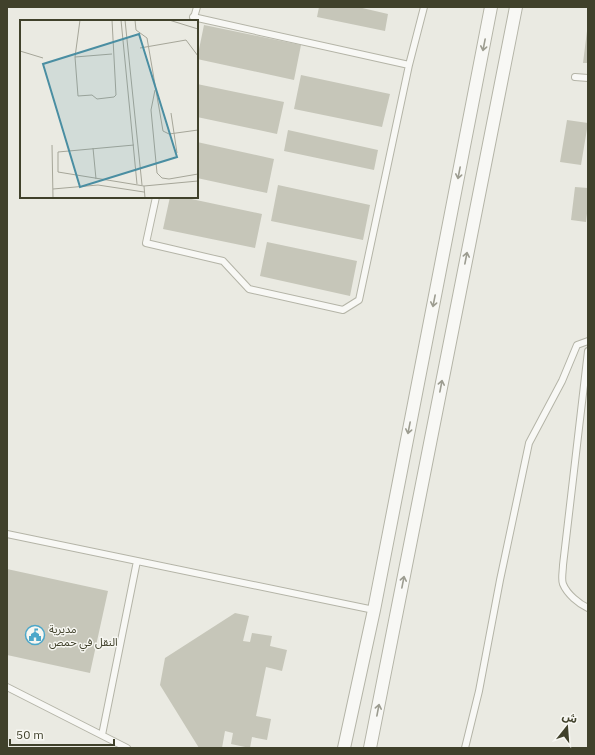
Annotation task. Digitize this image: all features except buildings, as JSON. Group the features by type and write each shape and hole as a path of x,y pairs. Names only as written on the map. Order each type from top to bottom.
{"street":[{"path":"344,748 374,610 491,7"},
{"path":"370,748 516,7"}],"lane":[{"path":"193,19 197,7"},
{"path":"156,198 146,243 223,261 249,289 343,310 358,300 409,65 424,7"},
{"path":"198,20 409,65"},
{"path":"575,77 588,78"},
{"path":"465,748 479,691 500,580 529,443 562,381 577,345 588,341"},
{"path":"588,351 562,565 562,584 578,602 588,608"},
{"path":"7,534 374,610"},
{"path":"102,735 137,561"},
{"path":"7,687 127,748"}],"place":[{"name":"مديرية النقل في حمص","path":"35,635"}]}
